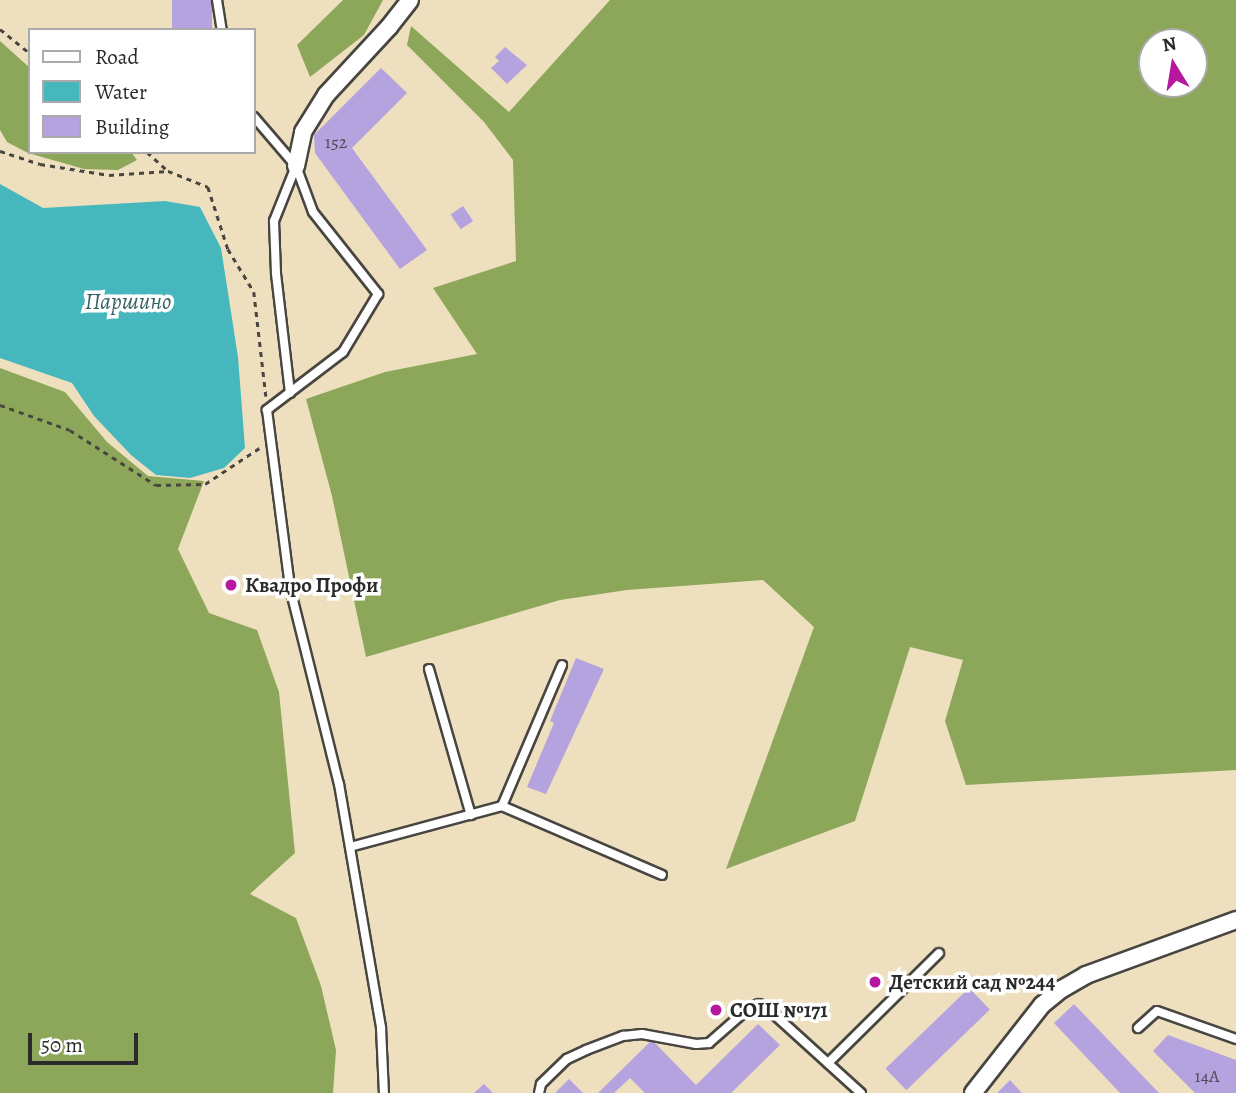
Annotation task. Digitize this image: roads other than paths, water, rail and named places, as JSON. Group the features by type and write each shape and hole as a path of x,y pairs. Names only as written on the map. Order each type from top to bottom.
{"street":[{"path":"296,166 303,132 326,95 389,27 410,0"},
{"path":"973,1093 1042,1005 1062,989 1086,975 1236,920"}],"lane":[{"path":"217,0 222,28"},
{"path":"256,119 296,166 313,212 378,294 343,352 267,410 290,588 339,783 350,847 381,1028 384,1093"},
{"path":"290,394 276,273 274,221 296,166"},
{"path":"502,806 562,665"},
{"path":"429,668 471,815"},
{"path":"350,847 502,806 662,875"},
{"path":"828,1063 939,953"},
{"path":"539,1093 541,1084 567,1059 586,1049 642,1034 696,1044 709,1043 750,1007 758,1004 766,1007 861,1093"},
{"path":"1138,1028 1157,1011 1236,1039"}],"water":[{"name":"Паршино","path":"0,184 43,208 165,201 200,207 221,248 238,357 245,448 224,468 190,478 156,475 131,455 94,416 72,383 0,358"}],"place":[{"name":"Квадро Профи","path":"231,585"},
{"name":"Детский сад №244","path":"875,982"},
{"name":"СОШ №171","path":"716,1010"}]}
